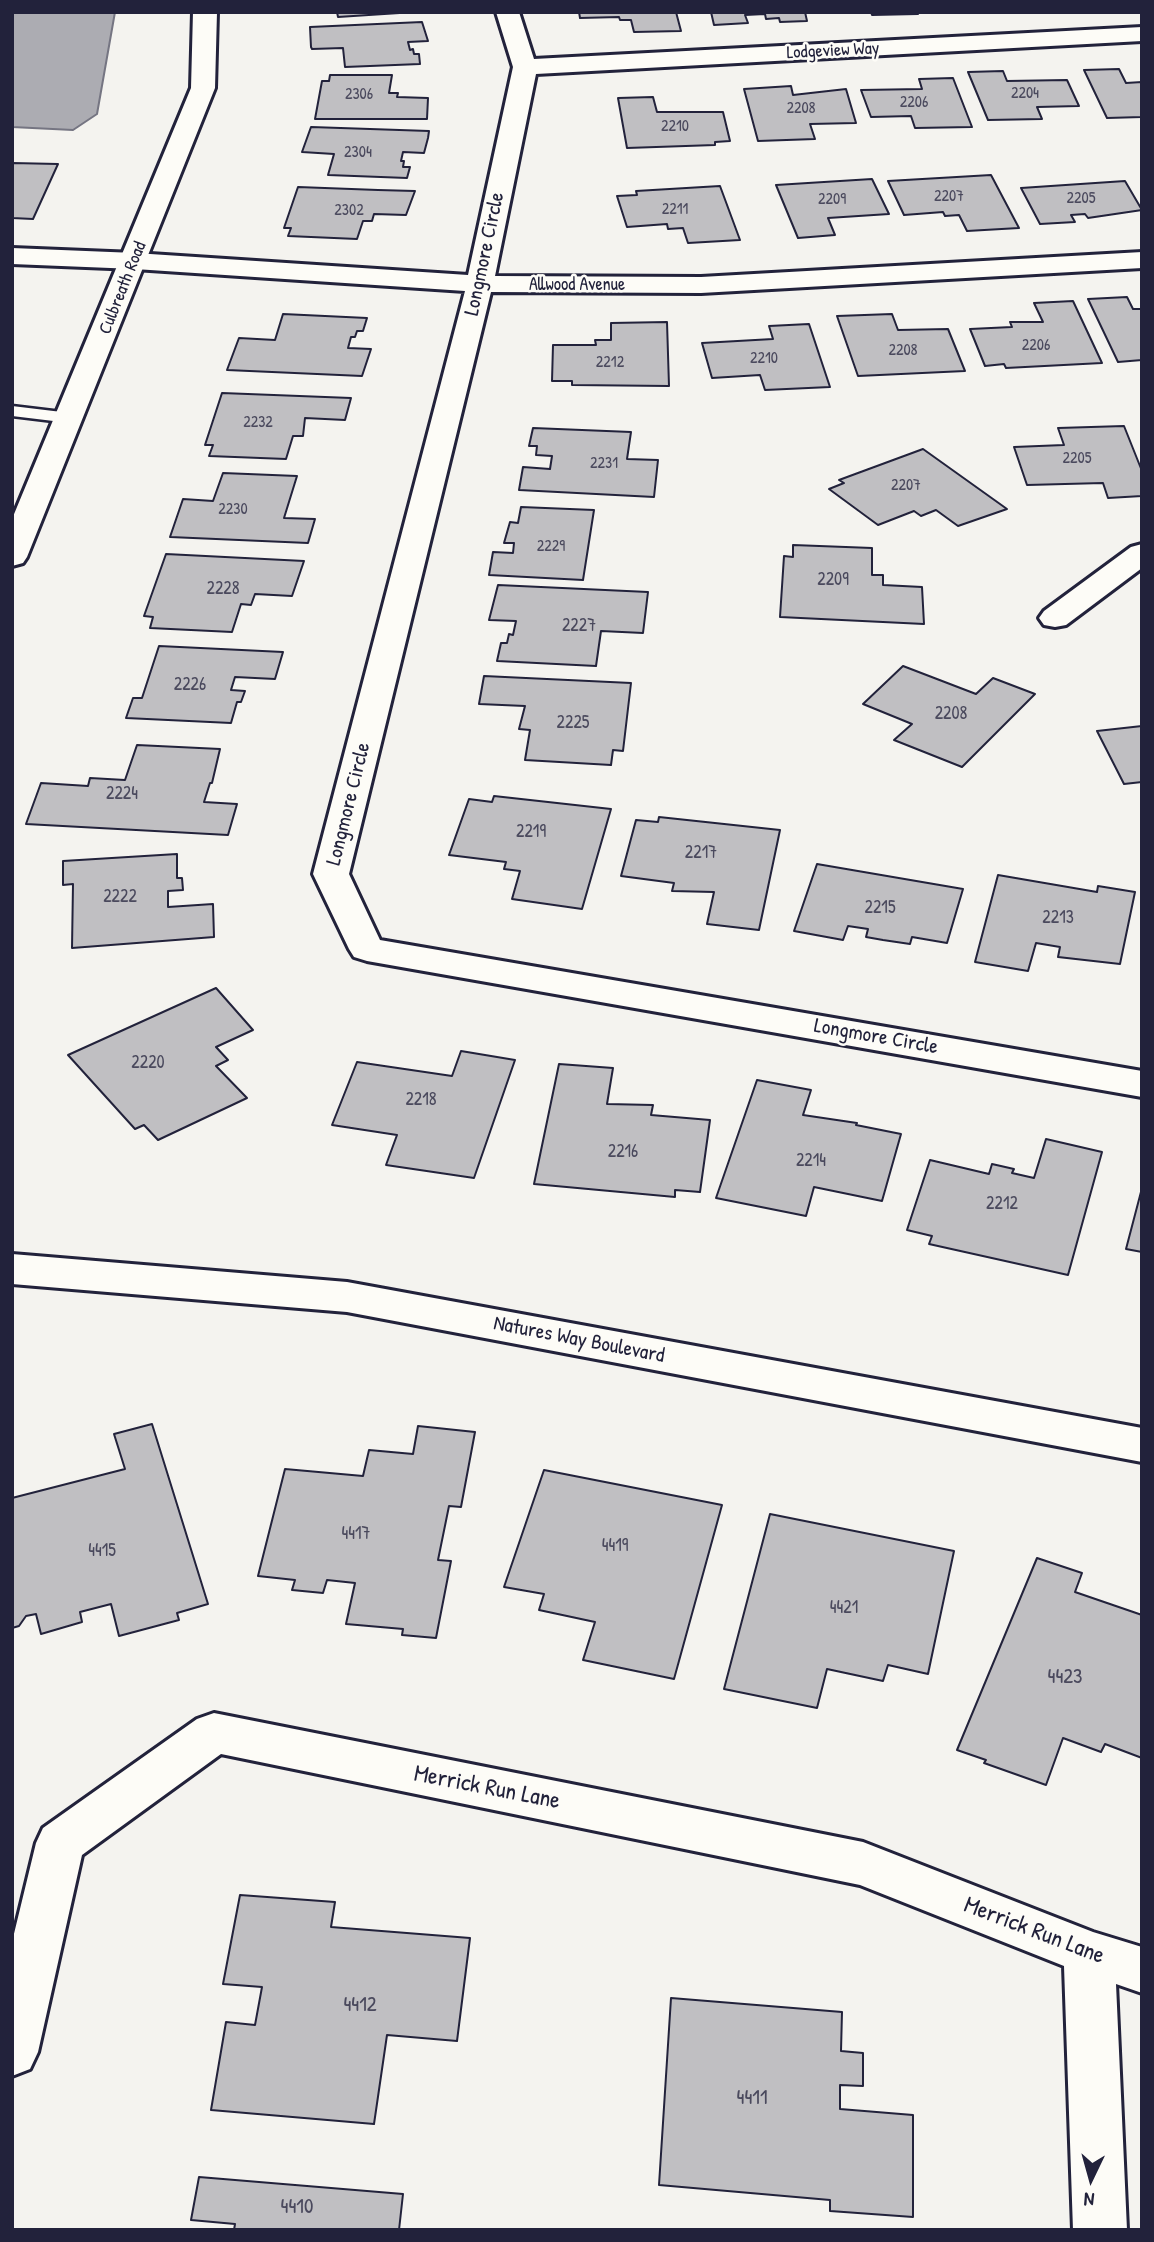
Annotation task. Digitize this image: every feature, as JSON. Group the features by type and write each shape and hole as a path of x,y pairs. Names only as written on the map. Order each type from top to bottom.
{"street":[{"name":"Culbreath Road","path":"12,557 135,261 203,88 205,12"},
{"name":"Longmore Circle","path":"507,12 524,67 480,284 331,874 367,949 1142,1084"},
{"name":"Lodgeview Way","path":"524,67 1142,34"},
{"name":"Allwood Avenue","path":"12,256 135,261 480,284 701,285 1142,260"},
{"path":"1055,618 1142,553"},
{"name":"Natures Way Boulevard","path":"12,1269 347,1297 1142,1445"},
{"name":"Merrick Run Lane","path":"12,2052 60,1843 214,1733 863,1864 1089,1953 1142,1970"},
{"path":"1089,1953 1100,2230"}],"lane":[{"path":"12,411 69,418"}],"shaded area":[{"path":"12,12 115,12 97,114 73,130 12,127"}],"building":[{"path":"337,12 415,12 338,17"},
{"path":"579,12 676,12 681,31 634,32 631,20 620,20 619,17 580,18"},
{"path":"711,12 805,12 807,21 780,22 779,18 766,19 765,14 745,15 748,23 714,25"},
{"path":"871,12 917,12 918,14 872,15"},
{"path":"422,22 428,41 408,42 410,50 413,49 414,54 419,54 420,64 345,67 343,48 311,47 310,27"},
{"path":"1119,69 1126,83 1142,82 1142,117 1107,118 1084,70"},
{"path":"1003,71 1007,81 1067,80 1079,106 1037,107 1042,119 988,120 968,72"},
{"path":"330,75 392,75 389,93 398,93 397,97 428,98 427,119 315,119 322,81 329,81"},
{"path":"953,78 972,127 915,128 911,116 871,117 861,90 922,89 919,79"},
{"path":"791,86 793,95 846,89 856,123 810,124 815,139 758,141 744,89"},
{"path":"653,97 657,112 723,112 730,141 715,142 715,145 627,148 618,98"},
{"path":"311,127 429,131 424,153 403,152 403,167 410,167 407,178 328,175 334,154 302,152"},
{"path":"12,163 58,164 33,219 12,218"},
{"path":"991,175 1019,228 967,231 959,215 945,216 943,212 904,215 888,181"},
{"path":"872,179 889,214 828,218 835,235 798,238 776,185"},
{"path":"1125,181 1142,210 1088,218 1085,214 1071,215 1075,222 1040,224 1021,188"},
{"path":"720,186 740,240 688,243 683,228 668,229 667,224 627,227 617,196 637,195 636,191"},
{"path":"298,187 415,191 406,215 374,214 372,221 363,221 357,239 288,236 291,228 284,228"},
{"path":"1127,297 1133,309 1142,309 1142,360 1118,362 1088,299"},
{"path":"1073,301 1102,363 1006,368 1004,364 985,366 970,329 1012,327 1010,322 1043,322 1034,303"},
{"path":"283,314 367,318 363,331 357,331 355,337 351,337 348,348 371,349 362,376 227,370 239,338 275,340"},
{"path":"892,314 898,330 948,329 965,371 858,376 837,316"},
{"path":"667,322 669,386 572,385 572,381 552,381 553,345 596,345 595,340 611,340 611,323"},
{"path":"809,324 830,387 765,390 760,375 712,378 702,343 773,339 769,326"},
{"path":"222,393 351,398 345,420 305,418 303,436 293,436 286,459 209,456 213,445 205,445"},
{"path":"1124,426 1142,471 1142,496 1108,498 1103,483 1027,485 1014,447 1064,445 1058,428"},
{"path":"533,428 631,432 627,459 658,460 654,497 519,490 523,467 550,469 552,456 536,455 537,446 529,446"},
{"path":"923,449 1007,509 958,526 936,510 921,516 914,511 878,525 829,489 844,483 839,480"},
{"path":"223,473 297,476 284,518 315,519 308,543 170,537 183,499 213,501"},
{"path":"521,507 594,510 583,580 489,575 493,552 513,553 514,543 504,543 510,522 518,523"},
{"path":"793,545 872,548 872,575 883,575 883,585 922,587 924,624 780,617 784,556 793,557"},
{"path":"166,554 304,561 292,596 255,594 251,605 241,604 232,632 150,628 153,617 144,616"},
{"path":"498,585 648,592 643,633 601,631 596,666 497,661 501,643 507,643 509,634 513,635 516,621 489,620"},
{"path":"159,646 283,652 275,679 235,677 231,690 245,691 241,702 237,702 231,723 126,718 133,698 142,698"},
{"path":"903,666 976,694 993,678 1035,694 962,767 894,740 912,724 863,704"},
{"path":"484,676 631,683 623,751 613,750 611,765 525,760 530,730 519,729 525,706 479,704"},
{"path":"1142,726 1142,782 1124,784 1097,731"},
{"path":"137,745 220,749 212,783 204,802 237,804 228,835 26,824 41,783 88,786 90,778 125,780"},
{"path":"494,796 611,809 582,909 512,899 520,871 504,869 506,862 449,855 469,799 492,802"},
{"path":"659,817 780,830 759,930 707,924 714,892 672,891 674,883 621,876 636,820 658,822"},
{"path":"177,854 177,878 182,878 183,890 168,891 168,907 213,904 214,937 72,948 73,884 63,885 63,861"},
{"path":"817,864 963,889 947,943 912,937 910,944 883,940 866,937 868,929 848,926 843,940 794,931"},
{"path":"998,875 1097,892 1098,886 1135,892 1120,964 1058,957 1060,947 1036,943 1028,971 975,962"},
{"path":"216,988 253,1030 216,1047 228,1060 216,1066 247,1098 158,1140 144,1125 135,1129 68,1055"},
{"path":"461,1051 515,1060 474,1178 386,1165 397,1135 332,1125 357,1062 452,1076"},
{"path":"559,1064 613,1068 607,1104 653,1105 651,1115 710,1120 700,1192 675,1190 675,1197 534,1184"},
{"path":"757,1080 811,1090 803,1115 857,1123 856,1125 901,1134 882,1201 814,1187 806,1216 716,1198"},
{"path":"1046,1139 1102,1152 1068,1275 929,1244 932,1236 907,1230 930,1160 989,1174 992,1164 1014,1169 1012,1173 1034,1178"},
{"path":"1142,1188 1142,1252 1126,1249"},
{"path":"152,1424 208,1604 177,1613 179,1620 119,1636 111,1604 80,1612 82,1622 41,1634 36,1614 26,1616 19,1626 12,1628 12,1498 125,1469 114,1434"},
{"path":"418,1426 475,1432 461,1507 449,1506 438,1560 451,1561 436,1638 402,1635 403,1629 346,1624 355,1583 327,1580 323,1593 292,1590 295,1580 258,1576 285,1469 363,1476 369,1450 413,1454"},
{"path":"544,1470 722,1505 674,1679 583,1660 595,1622 539,1610 544,1594 504,1587"},
{"path":"770,1514 954,1551 928,1674 888,1665 883,1681 827,1669 817,1708 724,1689"},
{"path":"1037,1558 1082,1573 1075,1592 1142,1615 1142,1758 1105,1744 1101,1752 1063,1738 1046,1785 984,1763 986,1760 957,1750"},
{"path":"240,1895 335,1902 331,1927 470,1938 457,2041 387,2035 374,2124 211,2110 226,2022 255,2025 262,1987 223,1984"},
{"path":"671,1998 842,2012 841,2051 863,2053 863,2086 840,2085 840,2109 913,2115 913,2217 830,2211 830,2200 659,2185"},
{"path":"199,2177 403,2194 399,2230 234,2230 235,2224 191,2220"}]}
